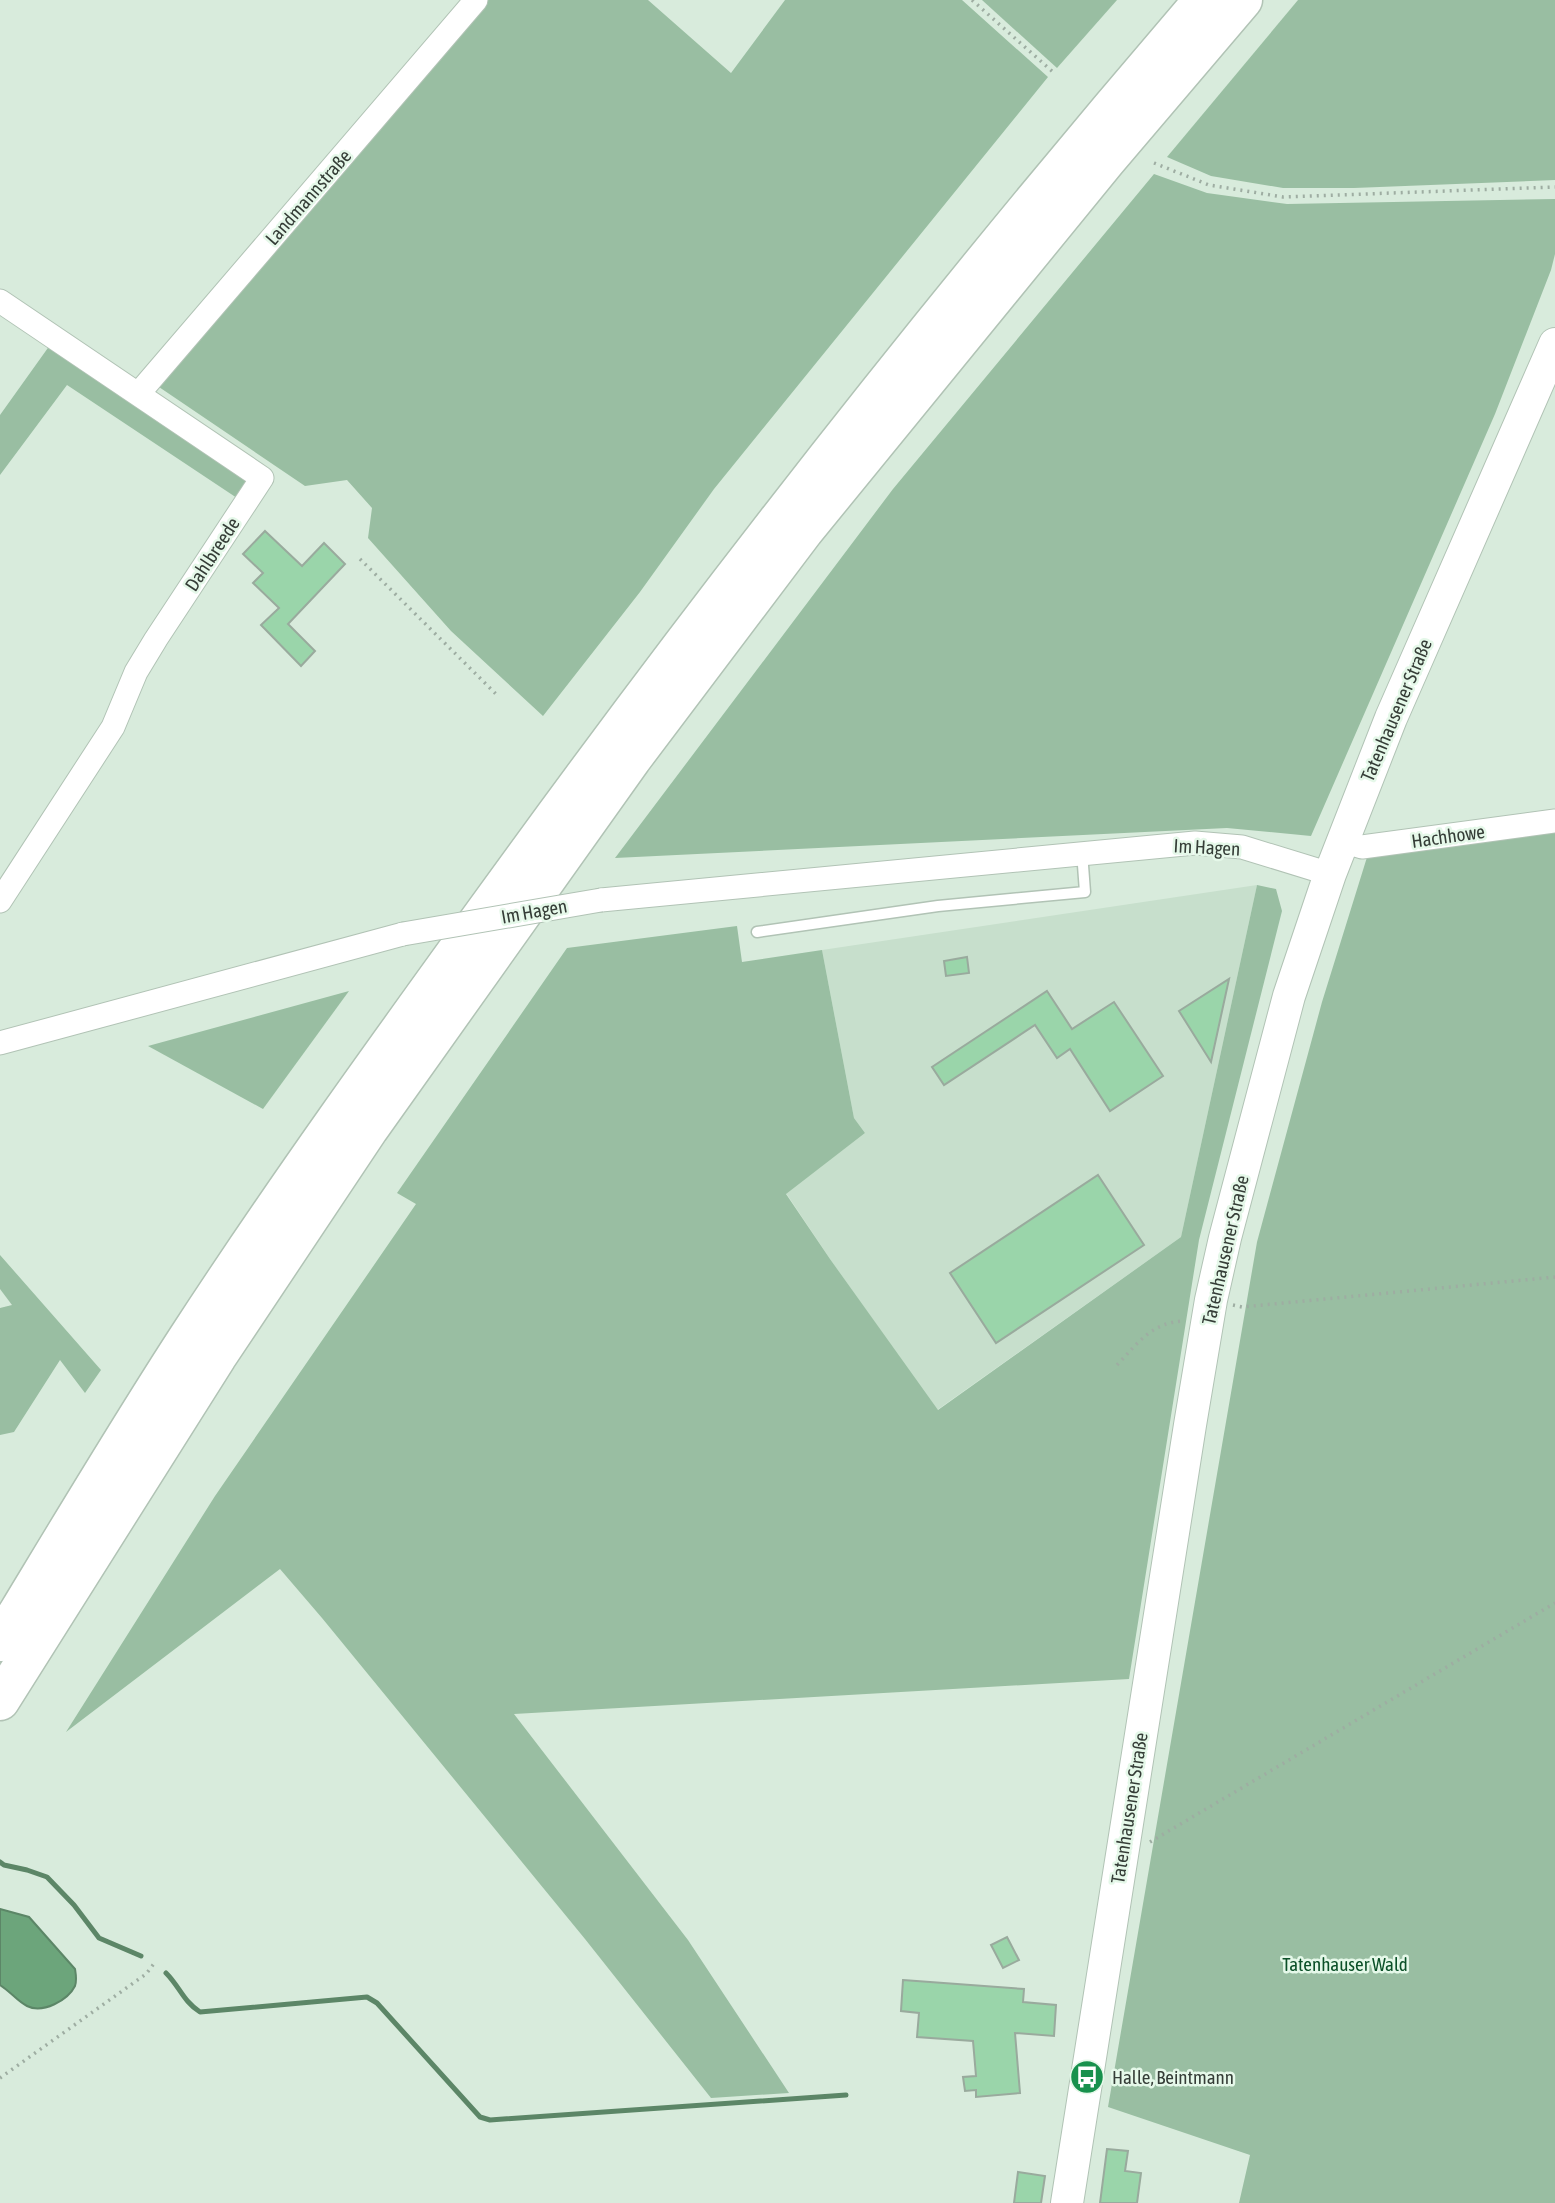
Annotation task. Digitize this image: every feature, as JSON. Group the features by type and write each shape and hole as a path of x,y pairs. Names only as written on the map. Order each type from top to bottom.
{"highway":[{"path":"0,1642 187,1339 344,1106 607,742 779,517 951,300 1080,143 1203,0"},
{"path":"0,1701 217,1357 369,1129 632,759 813,520 1105,160 1243,0"}],"street":[{"name":"Landmannstraße","path":"139,393 476,0"},
{"name":"Dahlbreede","path":"0,301 262,478 156,639 136,672 113,727 0,901"},
{"name":"Tatenhausener Straße","path":"1067,2203 1207,1324 1225,1238 1285,1009 1329,874 1391,718 1555,344"},
{"name":"Hachhowe","path":"1342,841 1362,847 1555,821"},
{"name":"Im Hagen","path":"0,1043 403,934 601,900 1195,843 1242,847 1329,874"}],"lane":[{"path":"757,932 938,906 1085,892 1082,852"}],"path":[{"path":"972,0 1053,72"},
{"path":"1154,163 1209,185 1283,197 1555,187"},
{"path":"360,559 499,697"},
{"path":"1242,1307 1555,1277"},
{"path":"1117,1365 1150,1332 1166,1322 1207,1324"},
{"path":"1150,1842 1555,1604"},
{"path":"0,2078 146,1974 156,1961"}],"shaded area":[{"path":"1257,885 1181,1237 937,1410 786,1193 865,1133 854,1118 822,950"},
{"path":"0,1909 29,1917 75,1969 75,1986 61,2001 47,2007 33,2008 23,2004 0,1985"}],"green space":[{"path":"487,0 648,0 731,73 785,0 962,0 1048,77 714,489 640,592 543,716 451,631 368,538 372,508 347,480 305,486 159,387"},
{"path":"982,0 1117,0 1057,68"},
{"path":"1298,0 1555,0 1555,180 1283,188 1211,176 1167,157"},
{"path":"1154,174 1207,193 1287,204 1555,199 1555,254 1551,270 1495,414 1311,836 1227,828 615,858 893,489"},
{"path":"50,345 78,361 246,481 237,498 67,385 0,475 0,415"},
{"name":"Tatenhauser Wald","path":"1555,830 1555,2203 1239,2203 1250,2155 1108,2107 1257,1242 1322,1002 1368,854"},
{"path":"1257,885 1276,889 1282,911 1199,1240 1129,1679 514,1714 688,1940 789,2093 711,2098 585,1939 280,1569 66,1732 215,1496 416,1204 397,1193 567,948 737,926 742,962 822,950 854,1118 865,1133 786,1194 938,1410 1181,1237"},
{"path":"349,991 263,1109 148,1046"},
{"path":"0,1255 101,1370 85,1393 60,1360 14,1432 0,1435 0,1308 12,1305 0,1289"}],"building":[{"path":"265,531 302,566 324,543 345,564 288,624 315,651 301,666 261,625 279,608 253,583 263,573 243,554"},
{"path":"967,957 969,973 946,976 944,961"},
{"path":"1229,979 1211,1062 1179,1011"},
{"path":"1047,991 1072,1029 1114,1002 1163,1076 1110,1111 1070,1049 1057,1058 1035,1025 944,1085 932,1067"},
{"path":"1098,1175 1144,1245 996,1343 950,1273"},
{"path":"1007,1937 1019,1960 1003,1968 991,1945"},
{"path":"903,1980 1024,1989 1023,2002 1056,2005 1054,2036 1015,2033 1020,2093 976,2097 976,2090 965,2091 963,2077 976,2076 973,2041 917,2037 919,2013 901,2011"},
{"path":"1107,2149 1128,2151 1125,2171 1141,2173 1137,2203 1100,2203"},
{"path":"1018,2172 1045,2176 1041,2203 1014,2203"}],"waterway":[{"path":"0,1862 47,1877 74,1905 99,1938 141,1956"},
{"path":"166,1973 189,2003 200,2012 367,1997 377,2003 480,2117 490,2120 846,2095"}],"place":[{"name":"Halle, Beintmann","path":"1087,2077"}]}
